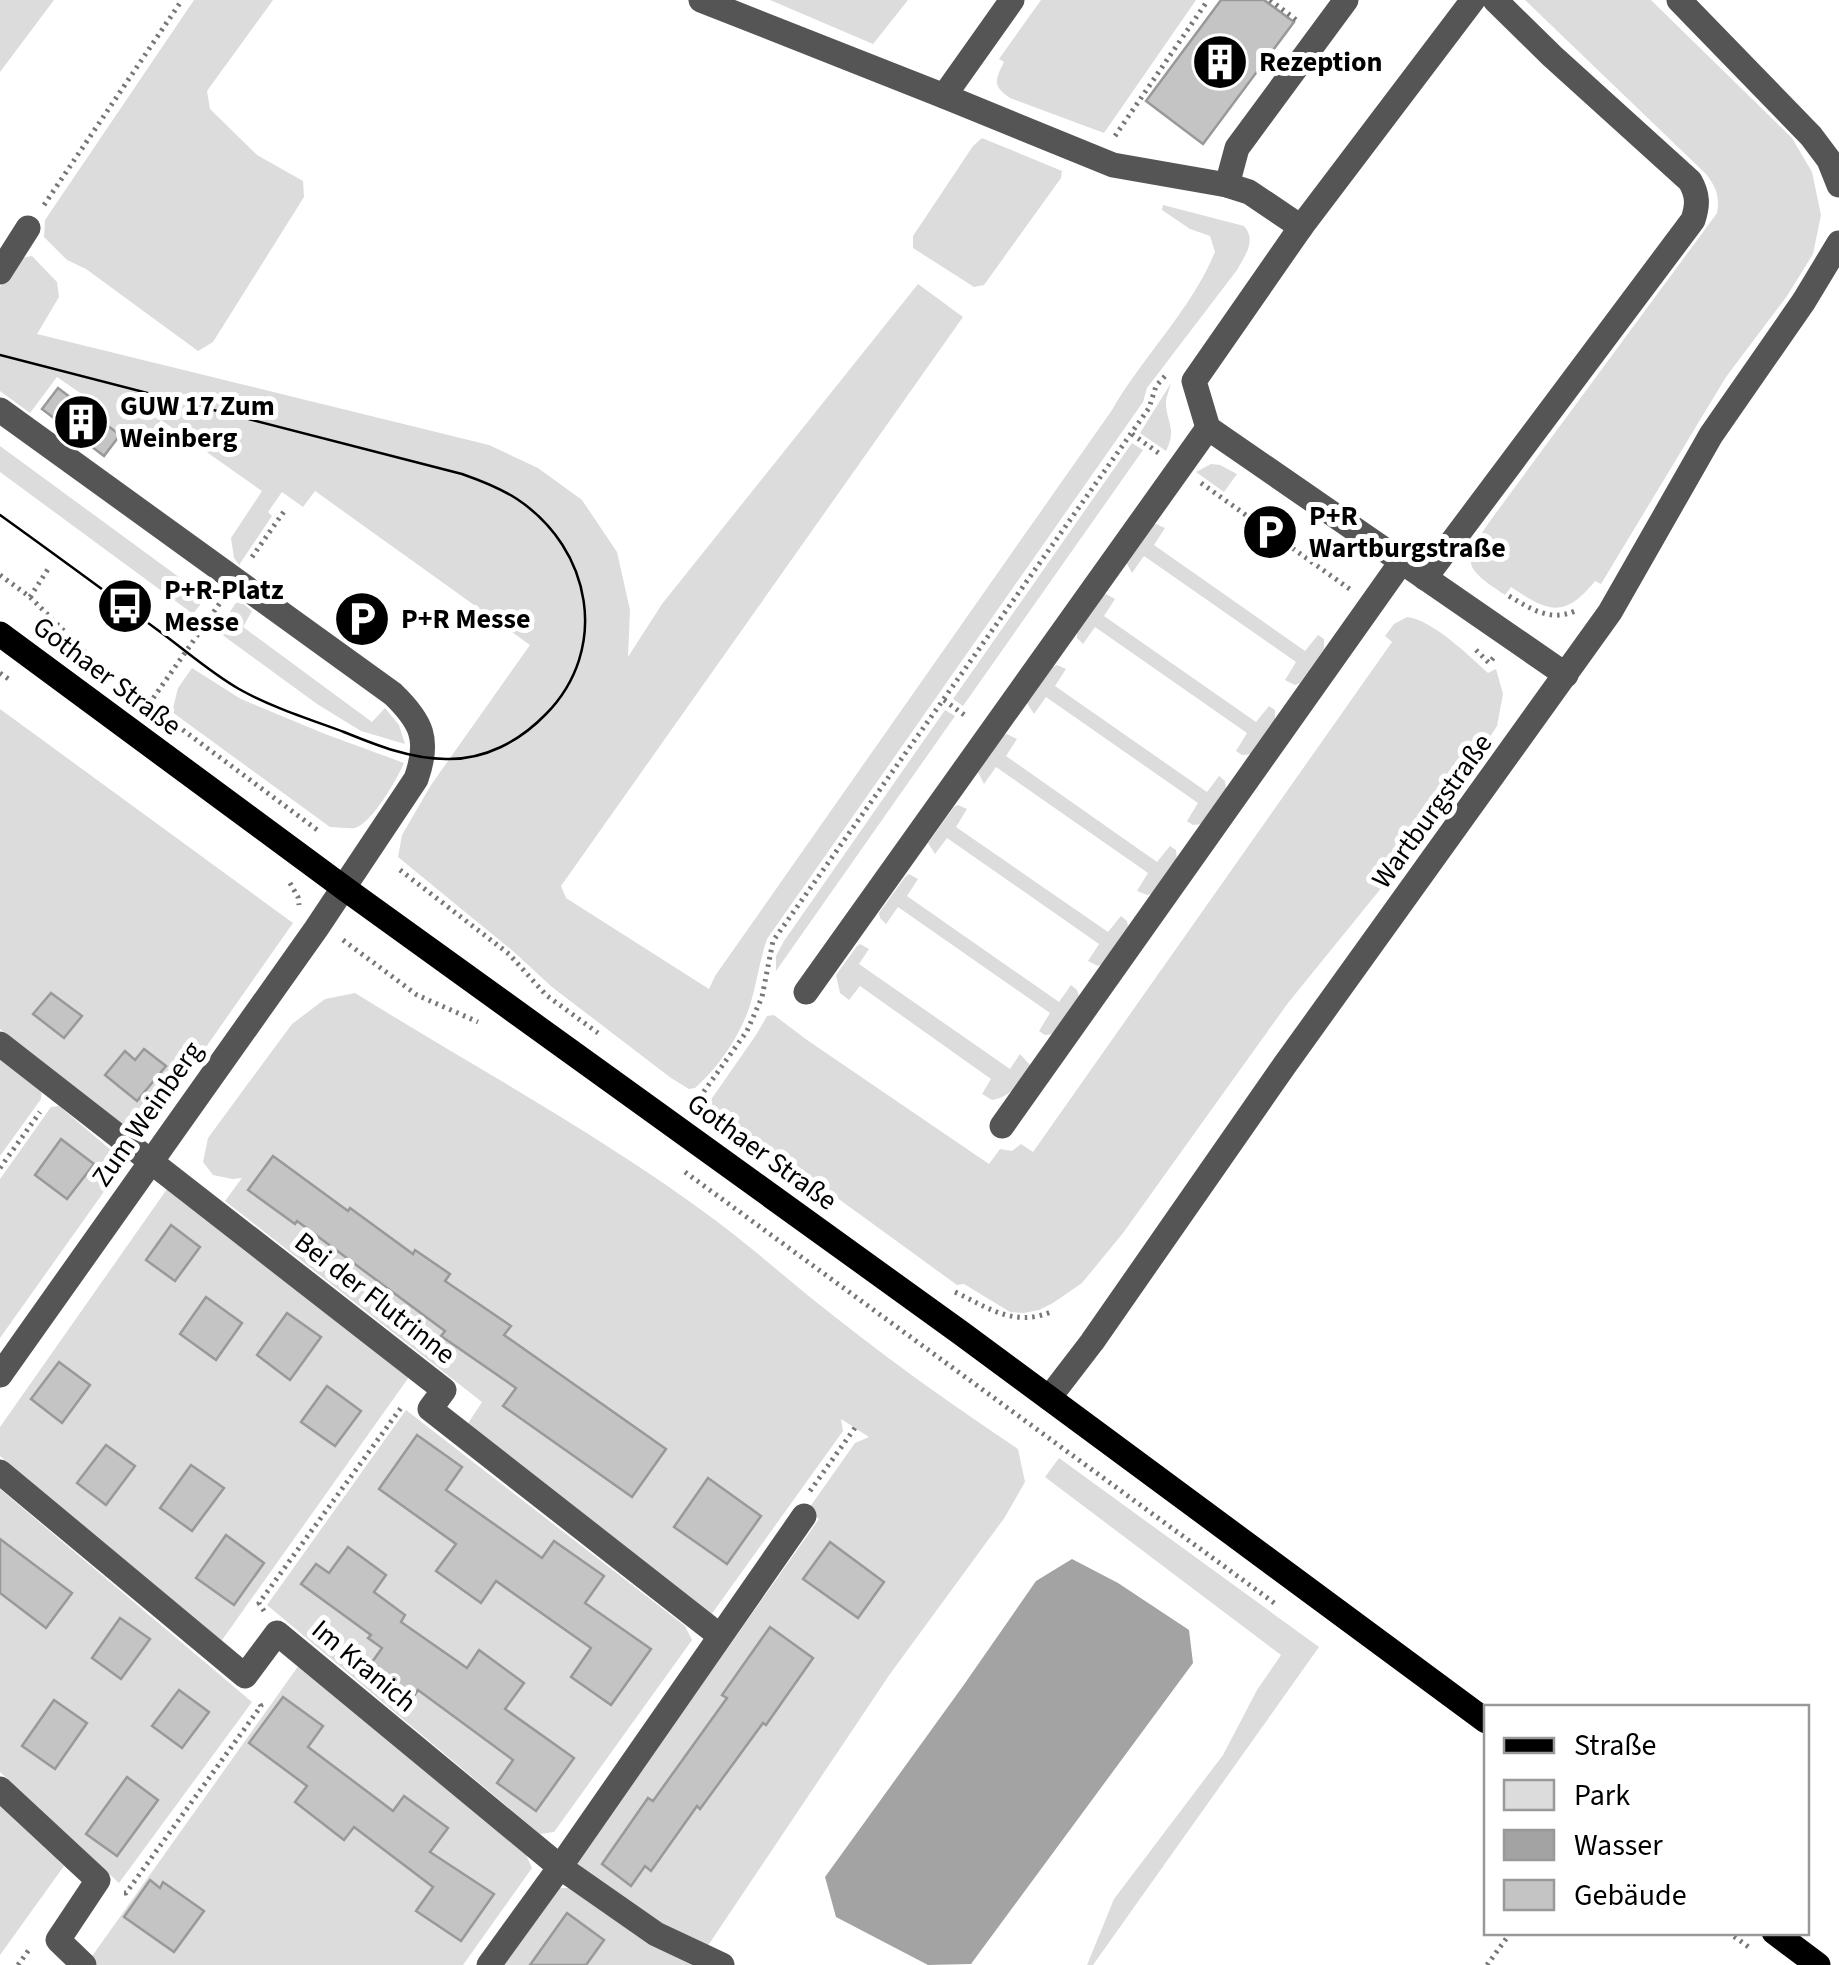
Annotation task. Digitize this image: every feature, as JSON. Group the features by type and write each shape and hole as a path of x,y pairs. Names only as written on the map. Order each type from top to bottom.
{"main road":[{"name":"Gothaer Straße","path":"0,634 1049,1398 1484,1721"},
{"path":"1778,1935 1818,1965"}],"street":[{"path":"701,0 1112,165 1249,192 1300,227"},
{"path":"944,96 1012,0"},
{"path":"1227,185 1237,148 1346,0"},
{"path":"1473,0 1300,227 1194,381 1208,428 1566,675"},
{"path":"1425,578 1693,220 1698,207 1697,193 1690,181 1495,0"},
{"path":"1678,0 1811,136 1829,160 1839,184"},
{"path":"0,272 28,228"},
{"name":"Wartburgstraße","path":"1049,1398 1610,612 1711,434 1839,243"},
{"name":"Zum Weinberg","path":"0,410 393,694 410,711 422,734 424,758 416,779 344,888 0,1375"},
{"path":"806,992 1208,428"},
{"path":"1002,1126 1402,561"},
{"path":"0,1044 150,1160"},
{"name":"Bei der Flutrinne","path":"150,1160 444,1390 430,1409 720,1636"},
{"path":"0,1472 245,1676"},
{"path":"490,1965 804,1516"},
{"name":"Im Kranich","path":"245,1676 277,1633 560,1867 656,1934 722,1965"},
{"path":"0,1788 98,1880 58,1940 84,1965"}],"path":[{"path":"28,228 182,0"},
{"path":"1111,142 1208,0"},
{"path":"695,1104 748,1031 762,997 773,941 1149,408 1156,386 1172,366"},
{"path":"1131,433 1372,604"},
{"path":"149,704 284,510"},
{"path":"30,596 50,566"},
{"path":"0,574 30,596 106,672 320,832"},
{"path":"1509,596 1549,616 1563,616 1579,609"},
{"path":"400,870 509,954 546,995 606,1039"},
{"path":"287,880 298,897 299,908"},
{"path":"341,938 417,995 484,1024"},
{"path":"0,1168 56,1089"},
{"path":"673,1163 1098,1476"},
{"path":"952,1290 998,1314 1017,1318 1050,1312"},
{"path":"277,1633 260,1603 402,1404 430,1409"},
{"path":"804,1516 802,1502 857,1426"},
{"path":"98,1880 126,1894 261,1706 245,1676"},
{"path":"1487,1965 1510,1935"}],"green space":[{"path":"0,0 54,0 0,72"},
{"path":"194,0 273,0 207,91 210,109 257,155 303,181 304,197 213,342 198,351 86,269 67,260 44,237 45,220"},
{"path":"770,0 908,0 873,44"},
{"path":"1041,0 1196,0 1104,133 1010,98 998,86 1004,62 999,59"},
{"path":"1525,0 1651,0 1792,138 1812,172 1821,215 1813,254 1787,296 1726,377 1601,584 1595,581 1574,602 1555,608 1535,602 1511,587 1505,595 1492,586 1471,564 1474,547 1717,213 1718,202 1706,174"},
{"path":"982,138 1062,171 1061,178 984,285 974,287 913,248 913,236"},
{"path":"1163,205 1244,226 1250,243 1243,259 1147,388 1143,402 767,939 742,1026 713,1070 689,1089 552,987 398,857 402,835 431,785 530,645 315,491 303,507 282,492 268,512 272,516 239,565 231,538 262,491 161,420 139,450 81,405 86,397 57,377 30,413 0,391 0,287 21,258 32,256 57,282 59,297 37,334 489,445 538,468 582,500 617,552 630,610 628,657 662,604 918,284 963,317 561,886 566,898 709,989 1205,273 1215,252 1210,236 1190,229 1162,210"},
{"path":"1171,383 1166,407 1171,436 1166,451 1140,433"},
{"path":"1132,443 1143,450 963,706 953,699"},
{"path":"0,446 206,597 193,614 0,472"},
{"path":"1211,464 1237,474 1224,492 1196,472"},
{"path":"1156,524 1165,528 1154,545 1305,651 1318,635 1324,639 1324,649 1300,683 1285,680 1296,662 1144,556 1132,573 1126,562"},
{"path":"1106,594 1115,599 1104,616 1256,722 1269,706 1275,710 1275,720 1251,754 1236,751 1247,733 1095,627 1083,644 1077,638"},
{"path":"240,601 252,611 243,627 372,722 385,708 399,725 405,744 361,731 221,634 219,629"},
{"path":"1407,617 1439,632 1488,673 1496,669 1503,694 1497,726 1438,818 1288,1003 1123,1233 1082,1283 1039,1310 1010,1312 964,1284 957,1285 708,1104 767,1016 774,1015 989,1164 1000,1149 1012,1151 1021,1144 1033,1152 1392,642 1385,636 1394,624"},
{"path":"1057,665 1066,669 1055,686 1207,792 1219,776 1225,781 1226,790 1202,824 1187,821 1198,803 1046,697 1034,714 1027,703"},
{"path":"192,668 241,699 404,763 369,818 355,828 330,827 172,712 178,688"},
{"path":"0,709 293,923 140,1141 0,1029"},
{"path":"945,710 955,716 776,971 776,956 784,941"},
{"path":"1007,734 1017,739 1006,756 1157,862 1170,846 1176,850 1177,860 1152,894 1137,891 1148,873 996,767 984,784 978,772"},
{"path":"958,805 967,809 956,827 1108,932 1121,916 1127,921 1128,926 1103,964 1088,961 1099,944 947,838 935,854 928,843"},
{"path":"909,874 918,879 907,896 1059,1002 1071,985 1077,990 1079,996 1054,1034 1039,1031 1050,1013 898,907 886,924 880,918 879,913"},
{"path":"860,944 869,949 859,964 1010,1069 1020,1054 1030,1065 1015,1087 992,1100 982,1094 991,1079 860,986 849,1000 840,993 836,975"},
{"path":"355,993 672,1189 883,1354 1018,1449 1025,1482 1005,1517 890,1674 707,1947 656,1920 580,1869 577,1861 819,1519 807,1511 855,1443 869,1437 841,1419 843,1431 711,1615 467,1425 482,1402 225,1201 242,1178 213,1175 203,1162 208,1138 292,1024 325,999"},
{"path":"0,1057 42,1090 41,1099 0,1156"},
{"path":"59,1106 125,1162 0,1338 0,1179 51,1107"},
{"path":"167,1189 409,1377 220,1643 0,1456 0,1427"},
{"path":"406,1410 685,1626 692,1640 554,1832 540,1834 267,1605"},
{"path":"1059,1458 1319,1647 1093,1965 1087,1965 1114,1899 1223,1755 1257,1690 1281,1655 1045,1477"},
{"path":"0,1489 252,1702 119,1883 0,1772"},
{"path":"299,1665 526,1855 532,1868 463,1965 97,1965 90,1959"},
{"path":"0,1806 64,1866 0,1955"},
{"path":"559,1888 569,1888 696,1965 504,1965"}],"water":[{"path":"1072,1559 1118,1583 1189,1630 1193,1663 971,1964 928,1965 836,1917 825,1877 1036,1581"}],"building":[{"name":"Rezeption","path":"1221,0 1264,0 1294,22 1203,144 1146,101"},
{"name":"GUW 17 Zum Weinberg","path":"58,388 120,435 104,456 42,409"},
{"path":"51,993 82,1016 64,1038 33,1014"},
{"path":"144,1049 166,1066 137,1101 105,1075 125,1051 135,1060"},
{"path":"61,1139 94,1164 67,1199 35,1175"},
{"path":"273,1156 348,1211 350,1208 413,1254 415,1250 450,1274 445,1281 511,1326 504,1335 666,1449 632,1497 503,1406 516,1388 441,1336 445,1331 297,1221 295,1224 248,1190"},
{"path":"171,1225 200,1247 175,1281 146,1260"},
{"path":"206,1297 242,1323 216,1360 180,1334"},
{"path":"287,1313 321,1337 290,1380 257,1355"},
{"path":"59,1362 90,1385 62,1423 31,1399"},
{"path":"327,1386 361,1411 335,1446 301,1422"},
{"path":"417,1435 462,1467 446,1490 542,1558 554,1541 604,1576 585,1603 651,1649 611,1705 571,1677 591,1648 496,1581 481,1603 436,1571 456,1544 379,1489"},
{"path":"106,1445 135,1466 106,1505 77,1483"},
{"path":"191,1465 224,1488 192,1531 160,1508"},
{"path":"708,1478 761,1516 727,1564 674,1527"},
{"path":"226,1535 264,1563 234,1605 196,1578"},
{"path":"0,1539 72,1593 46,1628 0,1593"},
{"path":"830,1542 884,1582 858,1618 803,1579"},
{"path":"348,1547 386,1575 374,1592 405,1615 401,1622 467,1668 479,1650 524,1683 505,1709 574,1758 536,1811 497,1783 513,1760 418,1690 412,1699 368,1668 382,1648 368,1638 371,1635 301,1584 316,1564 329,1573"},
{"path":"120,1618 150,1639 121,1679 92,1658"},
{"path":"770,1627 813,1658 766,1725 763,1723 700,1809 697,1806 651,1871 645,1866 631,1886 602,1864 727,1698 722,1695"},
{"path":"179,1690 209,1712 182,1748 152,1726"},
{"path":"283,1697 323,1726 308,1747 393,1811 404,1796 448,1828 430,1852 494,1894 461,1941 416,1911 433,1887 354,1827 344,1840 295,1802 307,1786 249,1743"},
{"path":"54,1700 87,1723 55,1769 22,1746"},
{"path":"127,1777 158,1800 117,1856 86,1834"},
{"path":"150,1880 160,1888 163,1882 204,1911 174,1952 124,1917"},
{"path":"567,1913 604,1940 586,1965 530,1965"}],"tram line":[{"path":"0,355 462,474 504,491 542,520 562,545 576,572 584,601 585,631 579,660 566,688 546,714 513,740 488,752 460,758 406,754 239,689 0,515"}],"place":[{"name":"Rezeption","path":"1220,62"},
{"name":"GUW 17 Zum Weinberg","path":"81,422"},
{"name":"P+R Wartburgstraße","path":"1270,532"},
{"name":"P+R-Platz Messe","path":"125,606"},
{"name":"P+R Messe","path":"362,619"}]}
